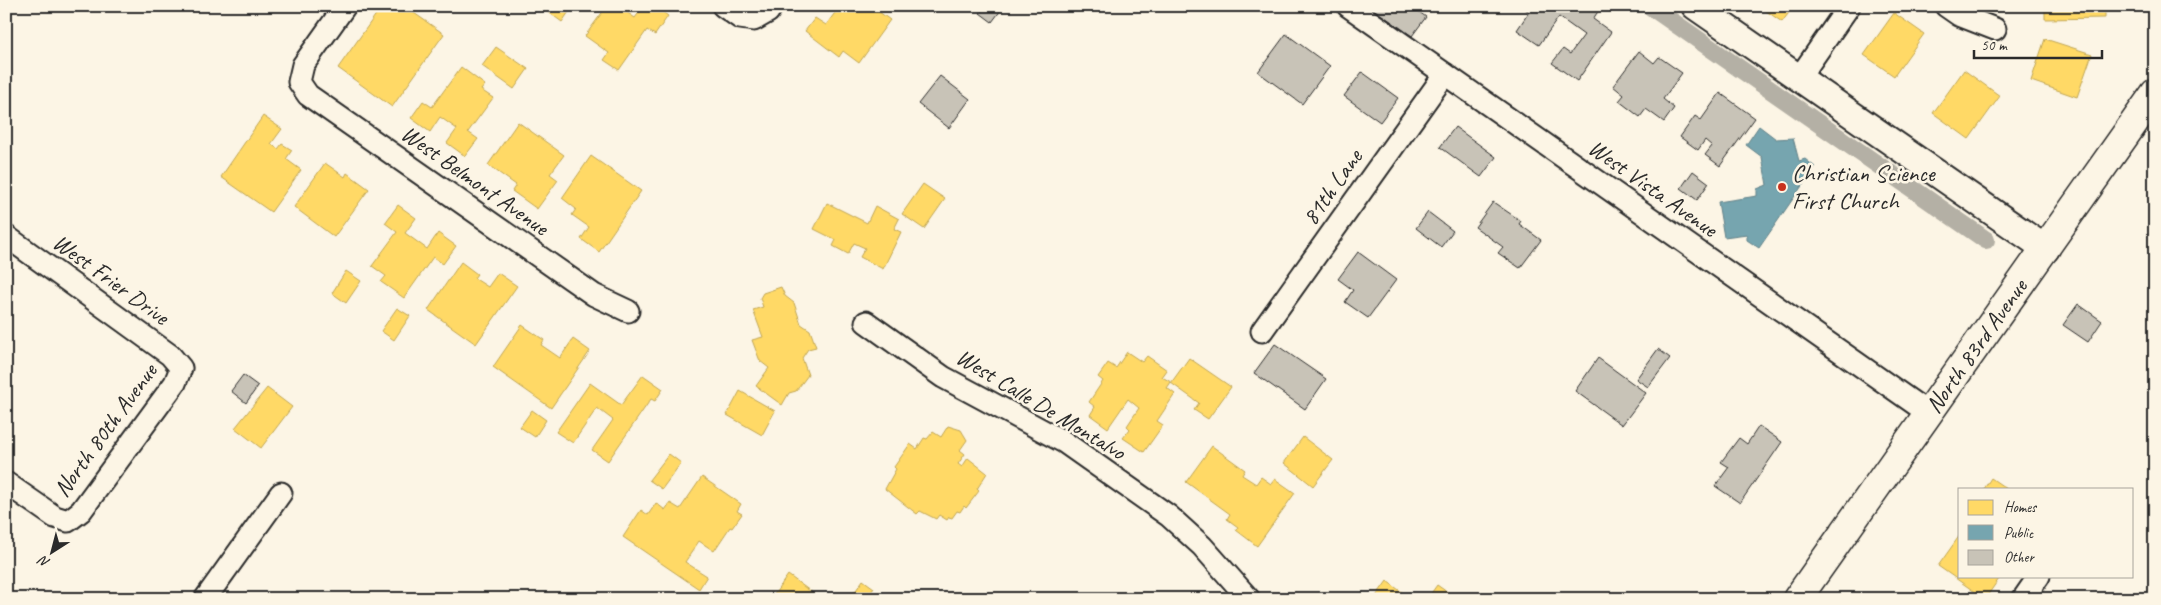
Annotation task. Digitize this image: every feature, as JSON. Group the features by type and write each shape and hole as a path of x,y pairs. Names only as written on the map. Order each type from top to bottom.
{"main road":[{"name":"North 83rd Avenue","path":"1800,598 1928,413 2155,93"}],"street":[{"name":"West Belmont Avenue","path":"345,6 303,64 299,82 308,95 577,283 628,311"},
{"path":"723,6 740,18 754,20 768,12 772,6"},
{"name":"West Vista Avenue","path":"1348,6 1928,413"},
{"path":"1695,6 2046,249"},
{"path":"1799,78 1850,6"},
{"path":"1946,6 1959,15 1995,29"},
{"name":"81th Lane","path":"1262,330 1445,74"},
{"name":"West Frier Drive","path":"6,236 170,355 181,368"},
{"name":"West Calle De Montalvo","path":"866,322 943,377 1064,442 1169,516 1202,546 1249,599"},
{"name":"North 80th Avenue","path":"6,483 55,517 68,521 82,511 174,383 181,368"},
{"path":"205,599 281,494"},
{"path":"2023,599 2038,578"}],"building: Homes":[{"path":"382,6 404,6 444,34 392,107 338,68"},
{"path":"540,6 573,6 562,22"},
{"path":"598,6 622,6 621,8 635,18 644,6 655,6 668,16 655,35 647,30 619,70 604,60 609,53 585,36 604,10"},
{"path":"832,6 871,6 890,20 859,63 843,51 839,57 805,31 815,18 826,25 837,10"},
{"path":"1759,6 1794,6 1782,22"},
{"path":"2045,6 2105,6 2105,18 2045,19"},
{"path":"1894,13 1924,34 1894,76 1864,55"},
{"path":"2045,39 2092,54 2077,97 2031,81"},
{"path":"496,47 528,69 514,89 482,66"},
{"path":"461,67 485,85 481,90 493,98 468,132 478,139 465,156 447,143 457,129 440,117 430,132 411,118 423,101 432,107"},
{"path":"1964,70 2000,96 1969,139 1933,113"},
{"path":"263,116 282,129 271,144 278,149 282,144 292,150 286,159 301,170 271,212 221,177"},
{"path":"518,122 564,155 550,174 558,180 537,209 512,191 516,185 488,165"},
{"path":"591,156 641,191 599,252 581,239 589,227 572,215 576,209 562,198"},
{"path":"325,163 345,177 347,173 369,189 334,237 294,207"},
{"path":"923,184 945,199 924,229 902,214"},
{"path":"827,203 867,223 875,206 899,219 894,229 901,232 883,269 860,257 865,248 854,243 848,254 833,246 836,240 814,229"},
{"path":"398,205 416,218 405,233 427,249 438,233 456,246 443,264 433,257 404,298 381,282 386,276 372,266 397,232 385,223"},
{"path":"461,262 477,274 474,278 488,287 498,273 517,286 476,344 428,310"},
{"path":"346,271 361,281 346,303 332,293"},
{"path":"781,287 785,296 794,303 801,324 810,330 816,347 808,349 802,358 808,375 796,391 789,393 782,405 756,386 769,368 760,361 752,340 763,337 753,310 763,307 760,298 763,293"},
{"path":"397,308 410,316 394,340 381,331"},
{"path":"522,325 544,340 541,345 560,358 573,339 590,351 551,408 493,367"},
{"path":"1127,352 1142,362 1147,356 1167,370 1162,377 1171,382 1167,388 1175,394 1157,421 1163,425 1144,452 1123,438 1130,429 1127,426 1139,408 1128,399 1108,428 1090,415 1095,407 1089,402 1103,381 1098,377 1108,363 1116,368"},
{"path":"1189,358 1231,387 1208,419 1194,410 1199,403 1171,383"},
{"path":"643,375 663,389 655,401 651,399 608,461 592,450 613,420 597,408 573,443 556,432 590,383 621,405"},
{"path":"267,388 292,407 261,448 235,428"},
{"path":"740,391 775,411 762,435 727,415"},
{"path":"532,410 546,420 535,437 520,427"},
{"path":"948,426 961,430 967,440 960,450 965,454 958,464 962,467 968,458 987,473 977,489 979,491 966,508 964,506 960,512 957,511 952,518 949,517 947,520 939,515 936,519 920,511 917,514 885,489 896,469 894,467 910,444 917,449 924,438 927,439 933,432 941,437"},
{"path":"1303,437 1333,460 1313,486 1284,463"},
{"path":"1212,446 1245,470 1242,475 1256,484 1261,477 1271,484 1275,479 1295,493 1257,546 1236,530 1238,527 1227,519 1230,514 1186,482"},
{"path":"669,454 681,463 662,489 649,480"},
{"path":"702,477 741,504 737,511 742,514 732,528 730,527 714,551 699,541 685,562 707,576 699,589 623,537 641,510 648,515 656,503 665,510 670,503 680,509"},
{"path":"1991,478 2006,488 1985,488"},
{"path":"1958,538 1958,578 2000,578 1985,599 1938,566"},
{"path":"788,575 821,599 771,599"},
{"path":"863,580 874,588 866,599 850,599"},
{"path":"1387,581 1411,599 1374,599"},
{"path":"1437,585 1457,599 1427,599"}],"building: Public":[{"name":"Christian Science First Church","path":"1759,126 1776,139 1793,138 1799,161 1805,159 1815,167 1759,248 1747,240 1747,234 1724,237 1718,202 1757,196 1757,189 1767,185 1762,157 1746,145"}],"building: Other":[{"path":"986,6 1004,6 992,22 980,13"},
{"path":"1369,6 1411,6 1426,17 1412,36"},
{"path":"1526,6 1593,6 1599,10 1593,19 1611,32 1577,81 1552,63 1563,49 1570,54 1584,35 1559,17 1539,45 1517,30 1529,12 1524,8"},
{"path":"1286,34 1330,66 1302,104 1258,72"},
{"path":"1639,51 1654,63 1659,57 1682,73 1663,99 1674,108 1664,122 1646,109 1640,117 1619,101 1624,95 1613,86"},
{"path":"1362,72 1398,98 1380,122 1344,96"},
{"path":"940,76 970,99 949,128 918,104"},
{"path":"1720,93 1755,118 1720,166 1705,155 1712,146 1705,140 1698,150 1680,137 1695,116 1701,120"},
{"path":"1455,127 1496,157 1481,177 1440,147"},
{"path":"1693,171 1709,183 1697,200 1681,188"},
{"path":"1493,202 1521,221 1519,224 1541,240 1520,268 1498,253 1503,247 1475,227"},
{"path":"1428,212 1453,231 1441,247 1416,228"},
{"path":"1358,252 1396,280 1368,318 1345,302 1353,290 1338,279"},
{"path":"2078,304 2102,321 2088,342 2063,325"},
{"path":"1275,344 1326,379 1305,409 1254,373"},
{"path":"1658,349 1670,358 1648,387 1636,379"},
{"path":"1598,358 1646,393 1622,425 1575,391"},
{"path":"243,375 258,386 246,403 231,391"},
{"path":"1759,426 1782,442 1740,503 1715,486 1729,467 1721,462 1739,438 1747,444"}],"waterway":[{"path":"1650,6 1986,240"}],"place":[{"name":"Christian Science First Church","path":"1782,187"}]}
